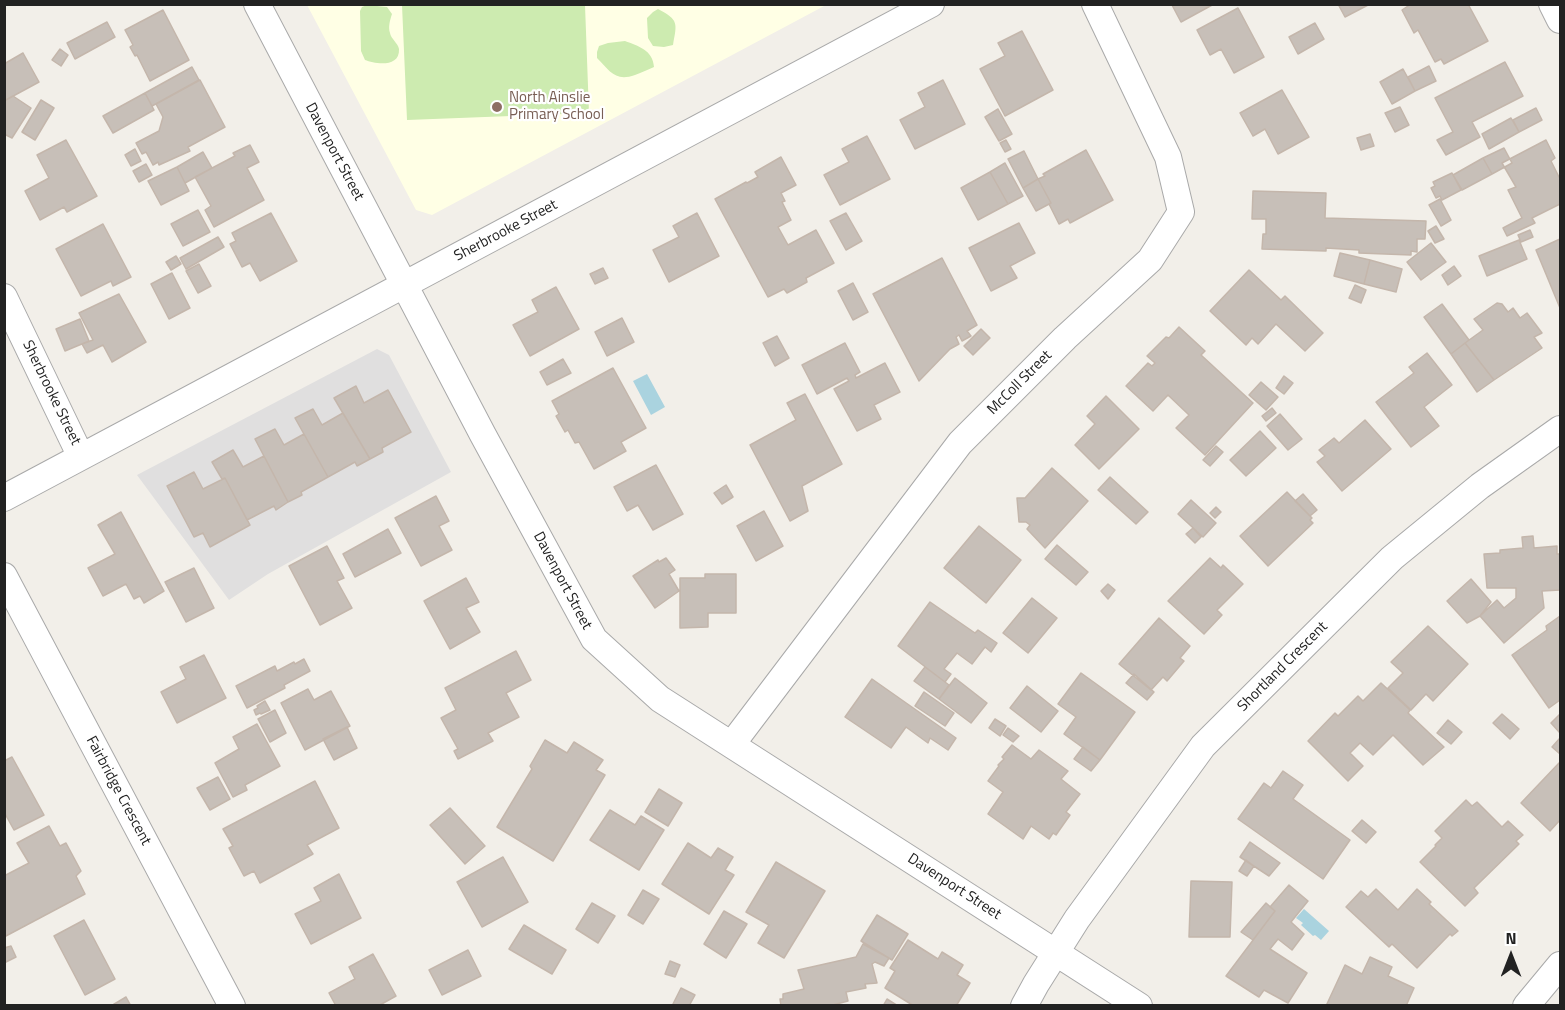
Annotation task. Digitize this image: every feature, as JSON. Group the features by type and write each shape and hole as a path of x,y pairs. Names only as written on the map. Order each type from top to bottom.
{"street":[{"name":"Davenport Street","path":"257,4 488,445 594,639 660,699 1139,1005"},
{"name":"Sherbrooke Street","path":"4,498 931,4"},
{"name":"McColl Street","path":"732,744 960,443 1065,338 1150,260 1181,212 1168,157 1095,4"},
{"path":"1552,4 1560,20"},
{"name":"Sherbrooke Street","path":"4,297 81,457"},
{"name":"Shortland Crescent","path":"1056,952 1077,919 1203,746 1392,558 1480,486 1560,429"},
{"name":"Fairbridge Crescent","path":"4,576 232,1005"},
{"path":"1024,1005 1056,952"},
{"path":"1526,1005 1560,965"}],"shaded area":[{"name":"North Ainslie Primary School","path":"307,5 826,5 432,215 416,210"},
{"path":"377,349 389,355 451,472 268,574 229,600 137,475"}],"green space":[{"path":"367,5 387,7 392,14 389,31 399,49 396,59 391,62 375,63 365,60 361,51 360,11"},
{"path":"402,5 585,5 589,113 407,120"},
{"path":"658,9 670,16 675,23 673,45 653,46 648,38 647,18"},
{"path":"625,41 648,53 654,67 628,77 618,76 609,71 597,58 599,46"}],"water":[{"path":"647,374 665,407 651,415 633,381"},
{"path":"1304,909 1329,931 1321,940 1313,936 1296,918"}],"building":[{"path":"1214,4 1181,22 1172,5"},
{"path":"1338,4 1370,4 1345,17"},
{"path":"1411,4 1468,4 1488,41 1444,64 1441,59 1435,62 1418,30 1414,33 1402,10"},
{"path":"1238,8 1264,57 1234,73 1221,49 1210,55 1197,30"},
{"path":"163,10 189,60 150,81 137,55 135,56 130,47 133,45 125,30"},
{"path":"107,22 115,37 75,59 67,43"},
{"path":"1315,23 1324,39 1298,54 1289,37"},
{"path":"1022,31 1053,90 1005,116 980,69 1005,56 998,43"},
{"path":"60,49 68,55 61,66 52,60"},
{"path":"23,53 39,82 4,101 4,64"},
{"path":"1505,62 1523,96 1472,122 1480,137 1446,155 1437,140 1453,132 1435,98"},
{"path":"1429,66 1436,81 1415,91 1408,77"},
{"path":"192,67 199,80 152,106 145,93"},
{"path":"1403,69 1415,91 1392,104 1380,82"},
{"path":"200,80 225,127 188,147 190,151 159,165 158,162 153,165 146,152 142,154 136,143 159,131 163,117 156,104"},
{"path":"943,80 965,124 915,149 900,120 925,107 918,93"},
{"path":"1282,90 1309,137 1278,154 1265,129 1253,136 1240,113"},
{"path":"145,93 154,110 113,133 103,116"},
{"path":"13,96 31,108 12,138 4,134 4,101"},
{"path":"41,100 54,108 35,140 22,132"},
{"path":"1400,107 1409,125 1395,132 1385,113"},
{"path":"1536,108 1542,120 1519,132 1513,120"},
{"path":"998,109 1012,134 999,141 985,117"},
{"path":"1511,118 1519,132 1489,149 1482,134"},
{"path":"1370,134 1374,146 1361,150 1357,138"},
{"path":"867,136 890,179 840,205 824,175 849,162 842,149"},
{"path":"66,140 97,196 67,212 64,207 40,220 25,191 49,178 37,155"},
{"path":"1006,140 1011,149 1005,152 1000,143"},
{"path":"1546,140 1555,158 1551,161 1560,176 1560,204 1532,218 1535,223 1507,236 1503,228 1522,218 1508,190 1516,187 1502,163"},
{"path":"250,145 259,162 247,168 264,200 214,227 205,210 211,206 195,177 235,156 233,153"},
{"path":"1504,148 1512,163 1492,174 1483,158"},
{"path":"135,149 141,161 131,166 125,155"},
{"path":"1086,150 1113,200 1070,223 1068,219 1059,224 1038,179"},
{"path":"1024,151 1038,179 1023,188 1008,159"},
{"path":"203,152 212,168 185,183 177,167"},
{"path":"781,157 796,185 781,193 785,201 782,202 791,220 778,227 788,245 816,230 834,263 806,278 807,282 787,293 784,289 768,297 715,199 758,177 755,172"},
{"path":"1483,158 1492,174 1462,190 1453,175"},
{"path":"1005,163 1023,196 1008,204 990,172"},
{"path":"146,164 152,175 139,182 133,171"},
{"path":"177,167 189,191 161,205 148,181"},
{"path":"990,172 1008,204 978,220 961,188"},
{"path":"1452,173 1461,190 1442,200 1440,196 1436,198 1431,188 1435,186 1433,182"},
{"path":"1038,179 1051,203 1036,211 1023,188"},
{"path":"1253,191 1326,193 1325,218 1426,221 1425,239 1417,239 1417,252 1411,251 1411,255 1359,253 1359,250 1326,248 1326,251 1262,249 1263,234 1266,234 1266,219 1252,219"},
{"path":"1440,199 1451,220 1441,226 1429,205"},
{"path":"198,210 210,232 183,246 171,224"},
{"path":"271,213 297,261 260,281 250,263 242,267 230,244 236,241 232,233"},
{"path":"697,213 719,256 669,282 653,250 679,237 673,226"},
{"path":"846,213 862,241 846,250 830,221"},
{"path":"1019,223 1035,253 1010,266 1017,278 991,291 969,248"},
{"path":"103,224 131,277 113,286 111,281 81,296 56,249"},
{"path":"1436,226 1444,239 1435,243 1428,231"},
{"path":"1530,230 1533,237 1521,242 1518,235"},
{"path":"218,237 224,247 186,269 180,258"},
{"path":"1560,239 1560,308 1536,250"},
{"path":"1519,240 1527,259 1487,276 1479,256"},
{"path":"1431,243 1446,262 1421,280 1407,262"},
{"path":"1340,253 1370,260 1364,284 1334,276"},
{"path":"176,256 181,264 171,270 166,262"},
{"path":"942,258 977,325 967,331 971,336 962,341 959,335 956,337 959,344 950,349 919,381 873,294"},
{"path":"1370,260 1402,269 1396,292 1364,284"},
{"path":"199,264 211,286 198,293 186,271"},
{"path":"1454,266 1461,276 1448,285 1442,275"},
{"path":"603,268 608,278 595,284 590,274"},
{"path":"1249,270 1281,300 1285,296 1323,333 1305,351 1276,324 1258,344 1252,338 1246,345 1210,311"},
{"path":"172,273 190,308 169,319 151,284"},
{"path":"853,283 868,312 853,320 838,291"},
{"path":"1355,285 1366,290 1361,303 1349,298"},
{"path":"556,287 579,329 530,356 513,325 538,312 532,300"},
{"path":"119,294 146,342 112,362 103,345 87,353 82,344 93,340 79,313"},
{"path":"1497,303 1502,304 1508,312 1513,308 1520,318 1527,313 1542,333 1534,337 1542,348 1494,380 1465,343 1483,330 1474,319"},
{"path":"1442,304 1469,340 1451,354 1424,317"},
{"path":"622,318 634,342 607,356 595,332"},
{"path":"80,319 89,341 65,351 56,329"},
{"path":"1179,327 1205,351 1201,355 1253,403 1205,455 1176,428 1189,415 1168,395 1153,411 1126,386 1148,363 1152,366 1155,363 1147,356"},
{"path":"981,329 990,338 973,355 964,346"},
{"path":"777,336 789,358 775,366 763,343"},
{"path":"845,343 860,372 855,375 856,378 885,363 900,392 874,405 881,419 857,431 834,389 849,381 847,378 817,394 802,365"},
{"path":"1465,343 1494,380 1477,392 1451,354"},
{"path":"1427,353 1452,385 1424,407 1439,426 1411,447 1376,402 1414,373 1409,367"},
{"path":"563,359 571,373 547,385 540,372"},
{"path":"613,368 646,428 621,442 626,451 594,469 579,442 575,443 568,430 565,432 556,416 559,414 552,401"},
{"path":"1284,376 1293,383 1284,394 1276,388"},
{"path":"1261,382 1278,397 1266,410 1249,395"},
{"path":"356,386 364,403 388,390 411,432 382,448 383,452 370,459 334,398"},
{"path":"805,394 842,464 802,486 808,511 790,521 750,445 796,420 787,403"},
{"path":"1106,396 1139,429 1099,469 1075,445 1095,424 1087,416"},
{"path":"1272,408 1276,413 1266,421 1262,416"},
{"path":"313,409 322,425 343,413 370,459 357,466 355,462 328,477 295,418"},
{"path":"1280,414 1302,439 1288,450 1267,426"},
{"path":"1365,420 1391,449 1342,491 1317,462 1325,456 1319,450 1334,438 1339,443"},
{"path":"275,429 284,445 304,434 328,477 288,502 255,439"},
{"path":"1260,431 1276,448 1246,476 1230,460"},
{"path":"1216,446 1223,452 1210,466 1203,460"},
{"path":"233,450 243,467 264,456 288,502 276,510 274,506 247,520 225,478 222,479 212,462"},
{"path":"656,465 683,514 653,530 638,505 627,511 614,487"},
{"path":"1052,468 1088,501 1045,548 1027,529 1030,525 1026,522 1019,522 1017,498 1025,498"},
{"path":"194,472 203,489 225,478 250,525 210,547 203,533 194,537 167,486"},
{"path":"1110,477 1148,512 1136,524 1098,490"},
{"path":"726,485 733,497 722,504 714,493"},
{"path":"1287,492 1312,518 1310,520 1313,523 1268,566 1240,536"},
{"path":"1303,494 1317,510 1310,516 1295,501"},
{"path":"436,496 449,521 439,526 452,550 421,566 395,518"},
{"path":"1191,500 1216,523 1203,537 1178,514"},
{"path":"1216,507 1221,512 1215,518 1210,513"},
{"path":"764,511 783,546 756,561 737,526"},
{"path":"121,512 164,591 144,603 140,596 134,599 126,584 103,596 88,568 115,554 98,525"},
{"path":"979,526 1021,560 986,603 944,568"},
{"path":"1193,528 1201,537 1195,543 1186,534"},
{"path":"388,529 401,553 355,577 343,554"},
{"path":"1533,536 1534,548 1557,546 1557,554 1560,554 1560,590 1542,591 1544,608 1504,643 1480,616 1497,600 1504,608 1516,598 1516,588 1487,588 1484,554 1523,548 1522,537"},
{"path":"1057,545 1088,572 1076,585 1045,559"},
{"path":"327,546 344,578 337,581 352,608 320,625 289,566"},
{"path":"666,558 675,570 669,574 679,591 655,608 633,576 658,560 659,562"},
{"path":"1210,558 1221,568 1223,565 1243,584 1217,610 1222,615 1204,634 1168,601"},
{"path":"194,568 214,608 186,622 165,582"},
{"path":"705,574 736,574 736,613 708,613 708,627 680,628 680,578 705,578"},
{"path":"466,578 479,602 466,608 480,632 450,649 424,601"},
{"path":"1471,579 1491,602 1480,616 1467,623 1447,601"},
{"path":"1108,584 1115,590 1108,599 1101,591"},
{"path":"1032,598 1057,618 1028,653 1003,633"},
{"path":"930,602 975,633 978,630 997,643 991,652 985,647 972,664 957,653 944,669 951,674 945,682 898,646"},
{"path":"1560,616 1560,700 1549,708 1512,655 1547,630 1546,626"},
{"path":"1159,618 1190,646 1180,658 1184,661 1167,681 1163,677 1151,690 1119,664"},
{"path":"1428,626 1468,664 1433,701 1426,694 1411,710 1388,688 1403,673 1391,662"},
{"path":"516,651 531,680 506,693 519,717 488,733 493,741 458,759 454,751 458,749 441,718 456,710 445,688"},
{"path":"204,655 226,698 177,723 161,692 186,679 180,667"},
{"path":"304,659 310,671 284,685 285,688 247,708 236,686 275,666 277,671"},
{"path":"925,667 949,685 939,699 914,681"},
{"path":"1081,673 1135,712 1100,760 1064,734 1076,717 1058,704"},
{"path":"1134,674 1154,692 1147,700 1126,683"},
{"path":"955,678 987,703 971,723 939,699"},
{"path":"872,679 956,738 948,750 930,738 928,743 906,727 891,748 845,717"},
{"path":"1381,683 1410,710 1408,713 1444,747 1423,765 1393,735 1373,755 1360,743 1350,753 1363,766 1348,781 1308,741 1335,713 1338,716 1358,696 1363,701"},
{"path":"1027,686 1058,711 1041,732 1010,708"},
{"path":"308,689 314,700 331,691 350,726 305,750 281,703"},
{"path":"924,692 954,713 945,726 915,706"},
{"path":"265,701 270,710 256,715 254,710"},
{"path":"275,710 286,733 270,742 258,719"},
{"path":"1502,714 1519,729 1510,739 1493,723"},
{"path":"1560,714 1560,733 1551,723"},
{"path":"995,719 1006,726 1000,736 989,728"},
{"path":"1448,720 1462,732 1451,744 1437,733"},
{"path":"257,724 280,766 245,785 247,790 233,797 215,763 239,749 233,737"},
{"path":"347,727 357,748 334,760 323,739"},
{"path":"1008,728 1019,736 1013,742 1003,735"},
{"path":"1560,738 1560,754 1552,747"},
{"path":"545,740 567,753 574,742 603,760 596,770 605,775 553,861 497,827 532,769 530,766"},
{"path":"1012,745 1031,759 1039,750 1068,771 1061,779 1080,794 1066,812 1070,815 1056,835 1053,833 1049,839 1031,826 1023,839 988,814 1003,792 988,781"},
{"path":"1083,747 1100,760 1091,771 1074,759"},
{"path":"12,757 44,815 14,830 4,812 4,761"},
{"path":"1559,763 1560,820 1550,831 1521,803"},
{"path":"1283,771 1303,785 1293,799 1350,840 1323,879 1238,819 1264,783 1271,788"},
{"path":"218,777 230,799 210,810 197,788"},
{"path":"315,781 339,828 307,845 313,854 260,883 254,871 244,876 229,848 233,846 223,829"},
{"path":"659,789 682,803 668,826 645,812"},
{"path":"1466,800 1472,806 1477,802 1502,827 1508,821 1523,835 1516,841 1519,844 1474,888 1478,893 1465,906 1420,862 1442,838 1435,831"},
{"path":"450,808 485,846 465,864 430,825"},
{"path":"610,810 635,825 641,816 664,830 639,870 590,840"},
{"path":"1362,820 1376,832 1366,843 1352,831"},
{"path":"49,826 60,846 66,843 81,871 76,876 85,894 4,937 4,876 29,863 17,843"},
{"path":"1250,842 1280,863 1269,876 1240,857"},
{"path":"688,843 711,858 718,848 733,857 725,870 734,875 709,914 662,884"},
{"path":"503,857 528,902 482,927 457,882"},
{"path":"1246,860 1254,866 1247,876 1239,871"},
{"path":"776,862 825,891 784,958 758,943 769,925 746,912"},
{"path":"339,874 361,918 311,944 295,914 321,901 314,888"},
{"path":"1191,881 1232,882 1230,937 1189,937"},
{"path":"1289,885 1308,901 1291,922 1304,934 1292,950 1278,939 1270,949 1307,973 1288,1003 1264,990 1259,997 1226,976 1275,911 1270,907"},
{"path":"1376,889 1398,910 1417,889 1431,902 1429,904 1458,931 1452,936 1450,934 1417,968 1392,944 1389,947 1346,907 1361,891 1368,897"},
{"path":"643,890 659,899 643,924 628,915"},
{"path":"592,903 615,916 598,943 576,929"},
{"path":"1266,903 1275,911 1253,940 1241,932"},
{"path":"724,911 747,924 726,958 704,944"},
{"path":"877,915 908,934 892,960 861,941"},
{"path":"84,920 115,979 85,995 54,936"},
{"path":"524,925 566,950 552,974 509,949"},
{"path":"908,940 938,959 942,952 963,965 957,975 970,983 956,1006 914,1006 885,988 895,971 890,968"},
{"path":"863,944 889,958 884,966 875,962 872,964 877,983 865,984 866,988 846,992 848,1001 829,1006 781,1006 780,999 783,999 783,994 804,989 798,970 856,957"},
{"path":"11,946 16,957 4,963 4,948"},
{"path":"468,950 481,976 442,995 429,970"},
{"path":"373,954 396,996 378,1006 336,1006 329,993 355,979 349,967"},
{"path":"1370,957 1392,967 1388,976 1414,988 1406,1006 1326,1006 1345,965 1362,974"},
{"path":"670,961 680,965 675,977 665,974"},
{"path":"681,988 695,995 689,1006 672,1006"},
{"path":"126,997 131,1006 111,1006"},
{"path":"887,999 898,1006 883,1006"}],"place":[{"name":"North Ainslie Primary School","path":"497,107"}]}
